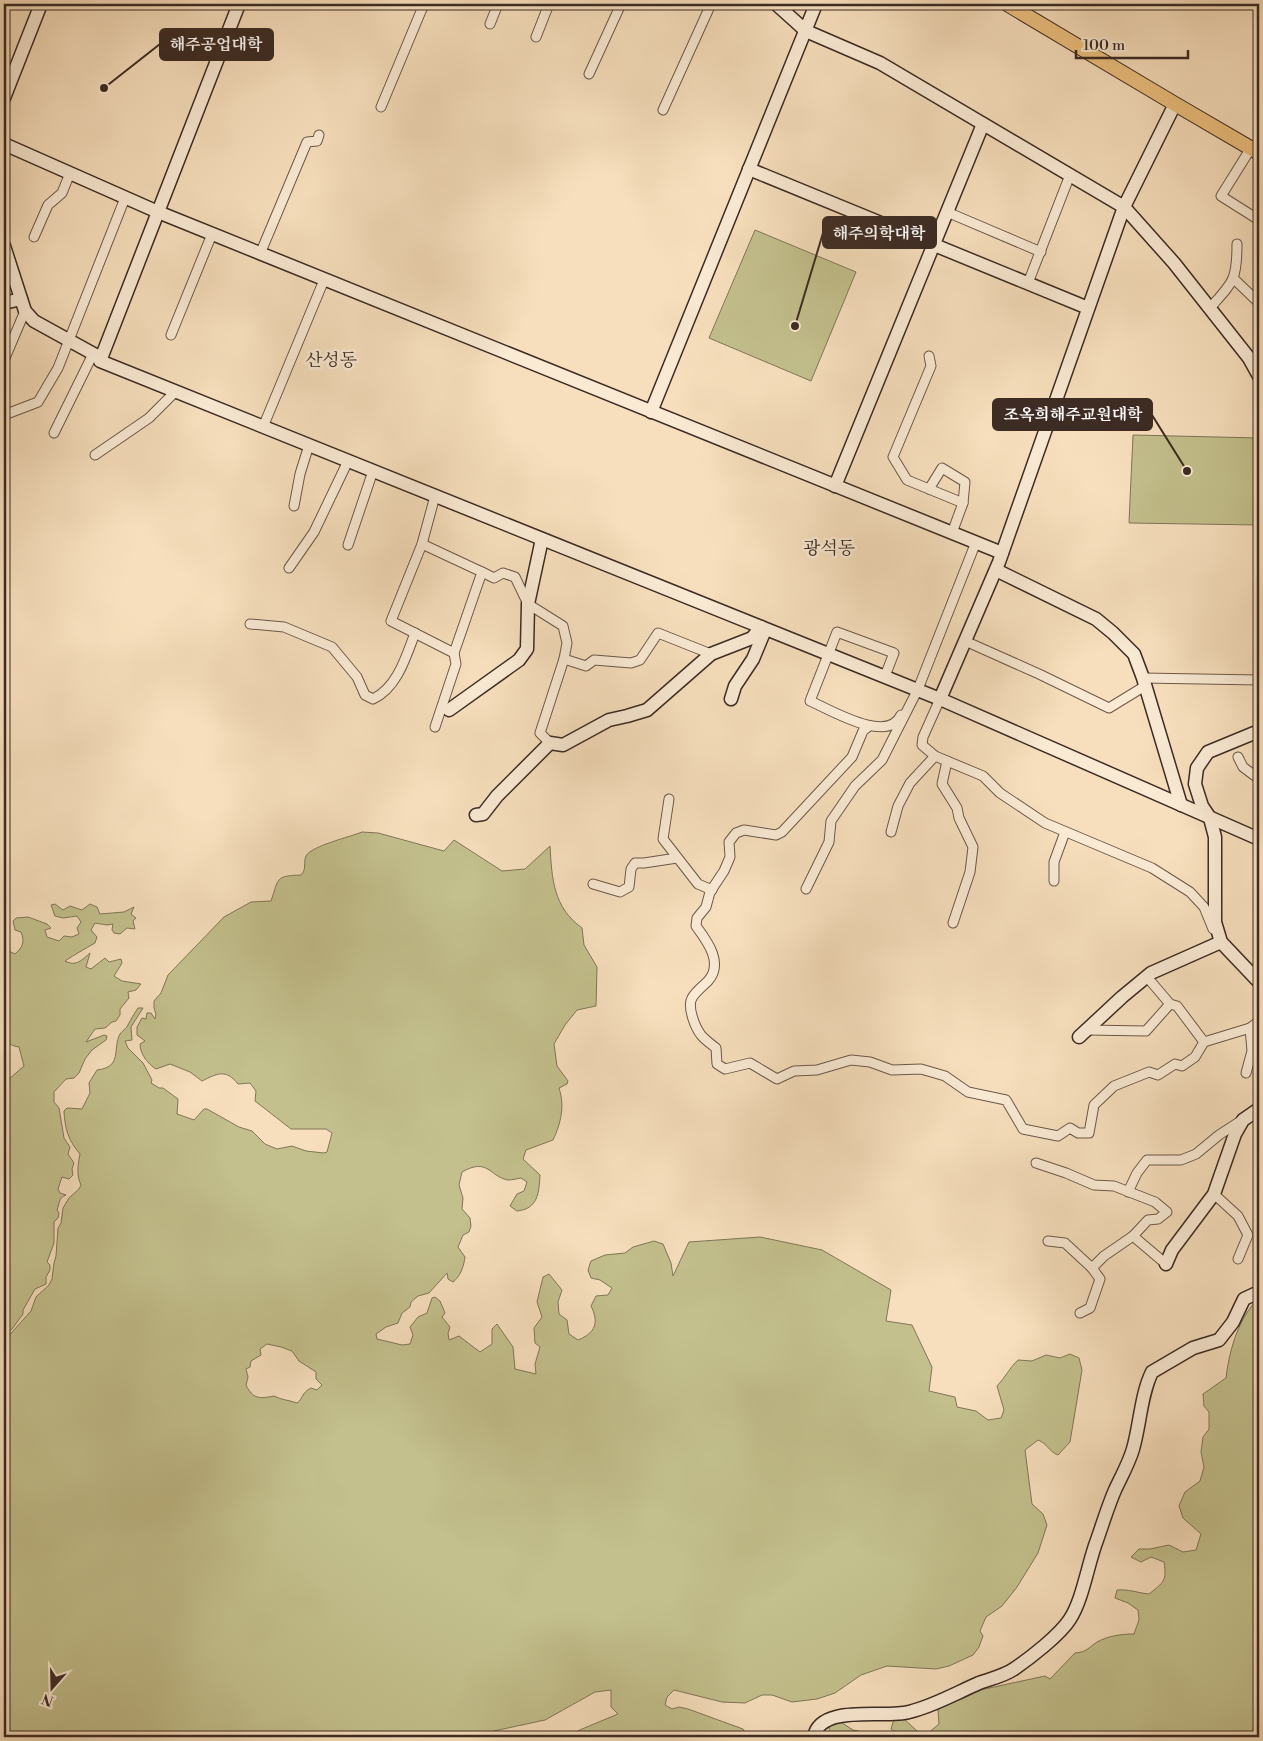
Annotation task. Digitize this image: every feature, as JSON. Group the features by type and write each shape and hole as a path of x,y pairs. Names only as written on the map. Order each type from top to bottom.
{"main road":[{"path":"1007,4 1255,150"}],"street":[{"path":"5,91 41,4"},
{"path":"54,433 97,356 158,212 239,4"},
{"path":"381,107 424,4"},
{"path":"490,24 498,4"},
{"path":"536,37 549,4"},
{"path":"590,74 621,4"},
{"path":"663,110 711,4"},
{"path":"776,4 806,31 880,63 1124,207 1174,263 1249,358 1259,376"},
{"path":"786,4 806,31"},
{"path":"650,412 816,4"},
{"path":"1175,104 1124,207 996,570 923,738 922,745 935,756 983,776 1000,793 1045,823 1152,868 1190,892 1204,907 1220,943 1259,982"},
{"path":"835,486 983,124"},
{"path":"260,254 307,142 316,141 319,135"},
{"path":"4,144 125,198 260,254 1002,553"},
{"path":"1255,150 1221,196 1259,220"},
{"path":"749,169 1088,308"},
{"path":"34,237 48,205 62,193 70,173"},
{"path":"1028,283 1070,175"},
{"path":"4,415 38,402 58,368 125,198"},
{"path":"947,212 1040,252"},
{"path":"171,335 212,234"},
{"path":"1209,309 1231,284 1237,268 1237,244"},
{"path":"4,246 23,305 34,321 97,356 100,361 915,688 1259,839"},
{"path":"1233,278 1259,303"},
{"path":"263,427 324,280"},
{"path":"4,303 23,305"},
{"path":"5,358 23,305"},
{"path":"929,356 931,366 894,457 907,480 963,503"},
{"path":"95,454 148,418 175,392"},
{"path":"294,506 300,474 309,445"},
{"path":"289,568 314,532 348,461"},
{"path":"929,489 942,468 965,482 963,503 952,533"},
{"path":"348,544 373,471"},
{"path":"435,496 422,544 391,622 454,653"},
{"path":"449,710 520,660 527,649 528,604 542,539"},
{"path":"806,888 829,842 831,821 855,786 882,760 915,688 976,542"},
{"path":"422,544 494,578 502,573 515,577 528,604 564,626 567,643 564,659 540,733 550,743 563,745 609,720 647,710 711,654 752,638 763,628"},
{"path":"996,570 1096,619 1134,654 1181,805"},
{"path":"435,727 456,664 454,653 482,572"},
{"path":"250,624 284,627 332,647 357,677 365,696 373,699 382,695 402,667 414,634"},
{"path":"731,699 736,686 753,659 763,628"},
{"path":"885,676 894,653 837,632 810,701 868,727 885,728 899,720 915,688"},
{"path":"564,659 586,666 594,660 632,663 640,660 658,633 711,654"},
{"path":"965,641 1109,708 1144,682 1259,680"},
{"path":"868,727 863,732 852,758 782,832 776,835 744,830 736,833 729,842 730,857 712,890 706,907 697,918 696,926 711,946 715,966 710,979 692,997 690,1006 701,1035 716,1048 718,1064 725,1069 750,1063 777,1079 794,1071 817,1070 851,1060 870,1062 892,1070 921,1069 945,1076 968,1092 1006,1100 1023,1129 1058,1136 1070,1128 1078,1133 1089,1133 1094,1105 1114,1086 1149,1072 1158,1075 1175,1064 1182,1066 1194,1057 1204,1042 1250,1028 1259,1021"},
{"path":"1220,943 1215,922 1215,837 1210,818 1202,806 1195,784 1197,768 1208,752 1259,731"},
{"path":"476,815 483,814 497,796 550,743"},
{"path":"891,832 898,806 910,783 935,756"},
{"path":"1238,757 1243,767 1259,779"},
{"path":"947,761 942,784 957,808 959,818 973,847 970,872 953,923"},
{"path":"669,799 664,839 698,884 712,890"},
{"path":"1054,881 1054,862 1065,832"},
{"path":"593,884 620,892 629,887 631,869 635,862 644,863 677,858"},
{"path":"1083,1034 1151,973 1220,943"},
{"path":"1147,977 1170,1004 1177,1006 1204,1042"},
{"path":"1083,1034 1146,1031 1170,1004"},
{"path":"1246,1073 1252,1051 1250,1028"},
{"path":"1128,1192 1137,1173 1147,1160 1181,1160 1196,1154 1218,1135 1259,1109"},
{"path":"1133,1236 1166,1264 1172,1250 1214,1194 1235,1134 1243,1120"},
{"path":"1036,1163 1094,1185 1114,1186 1155,1202 1167,1212 1158,1220 1148,1220 1133,1236 1104,1256 1092,1268"},
{"path":"1214,1194 1238,1216 1248,1235 1238,1259"},
{"path":"1048,1241 1065,1243 1092,1268 1100,1279 1090,1308 1080,1313"},
{"path":"814,1737 815,1730 826,1721 852,1714 873,1713 892,1715 907,1713 929,1706 978,1683 1012,1670 1057,1634 1071,1618 1114,1493 1133,1450 1152,1372 1193,1348 1220,1340 1233,1322 1244,1299 1259,1292"}],"shaded area":[{"path":"755,230 856,272 811,381 709,338"},
{"path":"1133,435 1259,438 1259,525 1129,523"},
{"path":"362,832 378,833 444,851 454,840 502,871 525,869 550,846 553,881 556,892 565,911 582,928 584,945 597,967 596,1006 577,1010 565,1025 554,1044 557,1066 568,1081 567,1084 559,1088 562,1108 556,1134 553,1140 526,1150 523,1159 540,1175 536,1199 529,1207 517,1211 510,1206 517,1194 524,1191 527,1182 521,1178 508,1180 488,1169 478,1166 462,1172 459,1185 463,1198 462,1209 470,1218 471,1226 469,1232 463,1235 458,1247 465,1257 460,1274 453,1282 448,1279 447,1273 429,1293 418,1296 411,1302 410,1307 402,1313 398,1323 386,1327 376,1334 377,1339 402,1345 410,1344 413,1335 410,1327 418,1317 427,1313 432,1298 435,1297 440,1301 445,1313 442,1317 450,1327 448,1333 449,1340 459,1336 480,1352 492,1344 492,1329 497,1324 513,1347 515,1369 536,1374 535,1364 540,1347 535,1343 534,1328 542,1317 537,1302 543,1277 549,1274 562,1290 558,1302 559,1314 567,1320 569,1334 578,1340 589,1334 594,1326 595,1317 591,1306 596,1296 608,1295 612,1288 600,1280 591,1278 588,1270 591,1261 605,1255 625,1253 633,1247 654,1241 663,1244 671,1263 673,1276 689,1242 760,1237 822,1250 891,1290 886,1321 912,1325 932,1367 929,1391 955,1397 957,1407 976,1411 988,1420 1001,1418 1004,1410 997,1386 1018,1360 1032,1361 1046,1355 1060,1358 1070,1354 1079,1358 1082,1370 1070,1442 1058,1455 1038,1440 1025,1450 1032,1504 1043,1514 1047,1525 1038,1553 1017,1587 1002,1606 986,1617 980,1631 983,1636 979,1647 973,1655 949,1666 936,1669 887,1666 861,1675 835,1693 817,1699 792,1702 772,1695 762,1695 745,1703 722,1702 674,1690 667,1697 665,1705 672,1709 679,1707 688,1709 743,1729 748,1737 566,1737 618,1714 611,1707 611,1690 595,1692 545,1720 494,1731 482,1737 4,1737 4,1341 31,1311 36,1297 49,1285 52,1279 58,1228 61,1223 63,1208 81,1185 78,1173 80,1154 68,1134 64,1111 67,1108 82,1109 90,1093 89,1083 97,1070 105,1068 114,1061 120,1034 138,1008 143,1008 131,1027 132,1040 125,1041 128,1048 143,1063 152,1080 151,1083 159,1088 163,1088 178,1099 177,1114 194,1120 204,1109 207,1109 239,1127 252,1131 265,1144 277,1149 292,1146 306,1151 327,1152 332,1133 326,1129 291,1129 255,1101 256,1091 250,1083 238,1084 226,1074 217,1074 202,1081 190,1072 170,1064 156,1069 147,1062 143,1055 140,1044 145,1041 137,1035 137,1027 142,1018 146,1019 147,1013 151,1013 155,1019 154,1001 161,993 168,975 224,917 251,902 271,901 279,880 286,876 301,875 303,873 305,859 309,852 323,845","holes":["267,1344 292,1351 299,1361 316,1372 316,1379 322,1385 317,1390 311,1388 308,1390 297,1403 274,1396 257,1397 251,1393 246,1385 248,1377 246,1369 250,1367 251,1361 261,1355 260,1349"]},
{"path":"55,904 63,910 70,906 82,910 90,904 97,907 100,914 124,912 134,907 131,914 136,918 133,921 135,929 127,928 120,934 114,933 112,930 113,924 95,923 91,930 97,937 95,943 65,961 76,963 90,953 86,967 91,969 105,958 109,962 121,959 122,963 114,976 122,981 141,984 136,990 128,992 129,998 120,1009 120,1015 116,1021 105,1028 95,1029 86,1042 104,1035 107,1036 106,1040 92,1050 85,1059 79,1073 74,1078 66,1079 54,1092 54,1102 59,1108 64,1138 70,1147 68,1154 74,1163 73,1175 69,1179 62,1177 58,1189 60,1193 66,1195 60,1201 57,1210 59,1213 58,1218 54,1222 54,1243 47,1262 50,1265 50,1270 46,1277 46,1284 35,1289 23,1310 23,1314 4,1336 4,1078 9,1079 24,1066 19,1047 10,1044 4,1033 4,949 15,954 22,944 21,932 15,930 13,921 16,918 28,917 47,924 51,928 45,930 47,937 59,941 64,936 72,937 79,934 77,928 81,922 77,916 63,918 55,916 51,905"},
{"path":"1254,1303 1259,1303 1254,1327 1259,1336 1259,1737 903,1737 891,1729 894,1719 902,1717 917,1731 927,1734 939,1724 938,1710 947,1703 962,1699 980,1690 1045,1676 1050,1679 1075,1653 1085,1651 1106,1638 1134,1634 1139,1620 1138,1610 1128,1603 1115,1598 1117,1590 1149,1594 1163,1581 1165,1577 1164,1562 1151,1557 1141,1562 1131,1557 1139,1549 1169,1545 1183,1552 1196,1550 1201,1534 1183,1518 1179,1506 1185,1492 1200,1481 1204,1467 1201,1452 1203,1437 1209,1429 1209,1412 1204,1406 1203,1394 1226,1378 1229,1358 1238,1329"},
{"path":"836,1719 853,1730 872,1734 875,1737 830,1737 830,1727"}],"place":[{"name":"해주공업대학","path":"104,88"},
{"name":"해주의학대학","path":"795,326"},
{"name":"조옥희해주교원대학","path":"1187,471"}],"district":[{"name":"산성동","path":"331,360"},
{"name":"광석동","path":"829,548"}]}
